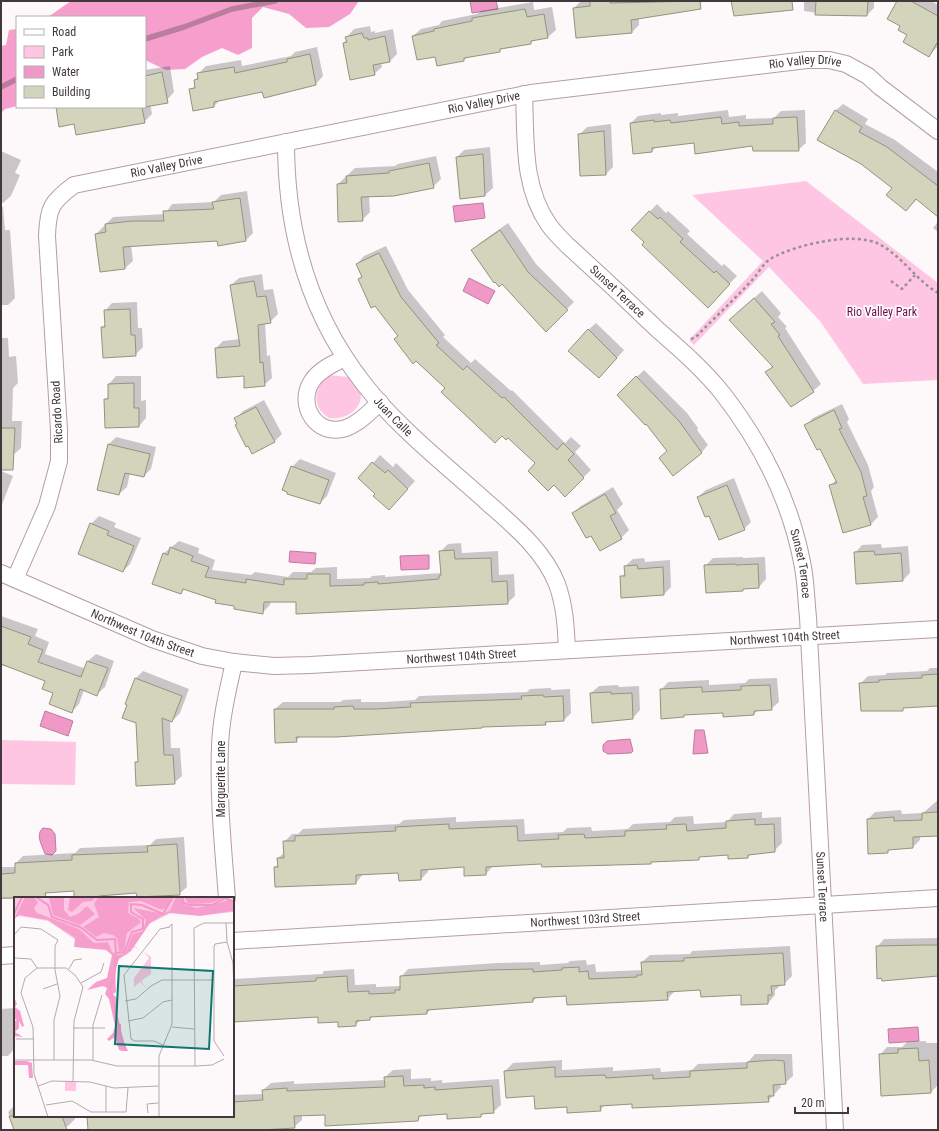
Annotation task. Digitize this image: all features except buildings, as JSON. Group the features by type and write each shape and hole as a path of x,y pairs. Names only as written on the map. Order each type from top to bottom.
{"street":[{"name":"Rio Valley Drive","path":"47,236 48,214 58,197 74,185 524,94 806,60 829,60 846,64 868,76 880,87 938,131"},
{"name":"Sunset Terrace","path":"524,94 529,182 537,205 549,226 567,245 679,348 722,393 745,424 764,457 780,492 802,562 809,636 835,1130"},
{"name":"Juan Calle","path":"286,142 286,183 292,223 301,263 324,322 345,358 364,385 395,418 535,547 557,583 565,611 567,650"},
{"name":"Ricardo Road","path":"8,576 47,506 59,461 59,430 47,236"},
{"path":"345,358 329,366 312,380 306,404 310,416 320,426 331,430 345,428 366,415 380,402"},
{"name":"Northwest 104th Street","path":"8,576 152,639 202,656 234,662 274,666 938,629"},
{"name":"Marguerite Lane","path":"227,897 219,786 220,744 225,703 234,662"},
{"name":"Northwest 103rd Street","path":"234,941 938,898"},
{"path":"1,956 14,955"}],"path":[{"path":"679,348 687,340 696,337 769,260 799,248 831,240 861,240 878,244 890,252 915,275 938,292"},
{"path":"892,281 902,289 915,275"}],"green space":[{"name":"Rio Valley Park","path":"806,181 938,283 938,380 863,384 820,321 769,267 694,345 689,340 763,261 692,195"},
{"path":"328,375 348,377 356,383 360,391 361,398 359,405 354,411 339,418 329,418 323,414 319,408 316,397 317,391 323,380"},
{"path":"1,740 76,742 75,785 1,784"}],"shaded area":[{"path":"71,1 359,1 350,14 329,27 306,28 289,14 263,7 252,18 252,48 238,55 222,48 202,57 185,69 166,70 146,60 146,16 49,16"},
{"path":"16,29 16,106 5,109 1,113 1,46 6,45 9,30"}],"water":[{"path":"470,1 496,1 498,9 472,13"},
{"path":"483,203 485,218 455,222 453,206"},
{"path":"469,278 495,291 488,304 463,291"},
{"path":"290,551 316,553 315,564 289,562"},
{"path":"429,555 429,569 401,570 400,556"},
{"path":"45,711 73,721 68,736 40,726"},
{"path":"695,730 704,730 708,753 693,754"},
{"path":"630,739 633,751 631,753 608,754 603,751 603,745 607,741"},
{"path":"43,828 51,829 55,834 56,851 52,855 45,854 41,844 39,837"},
{"path":"918,1027 919,1041 889,1043 888,1029"}],"waterway":[{"path":"146,39 184,27 232,9 275,1"},
{"path":"1,87 16,80"}]}
